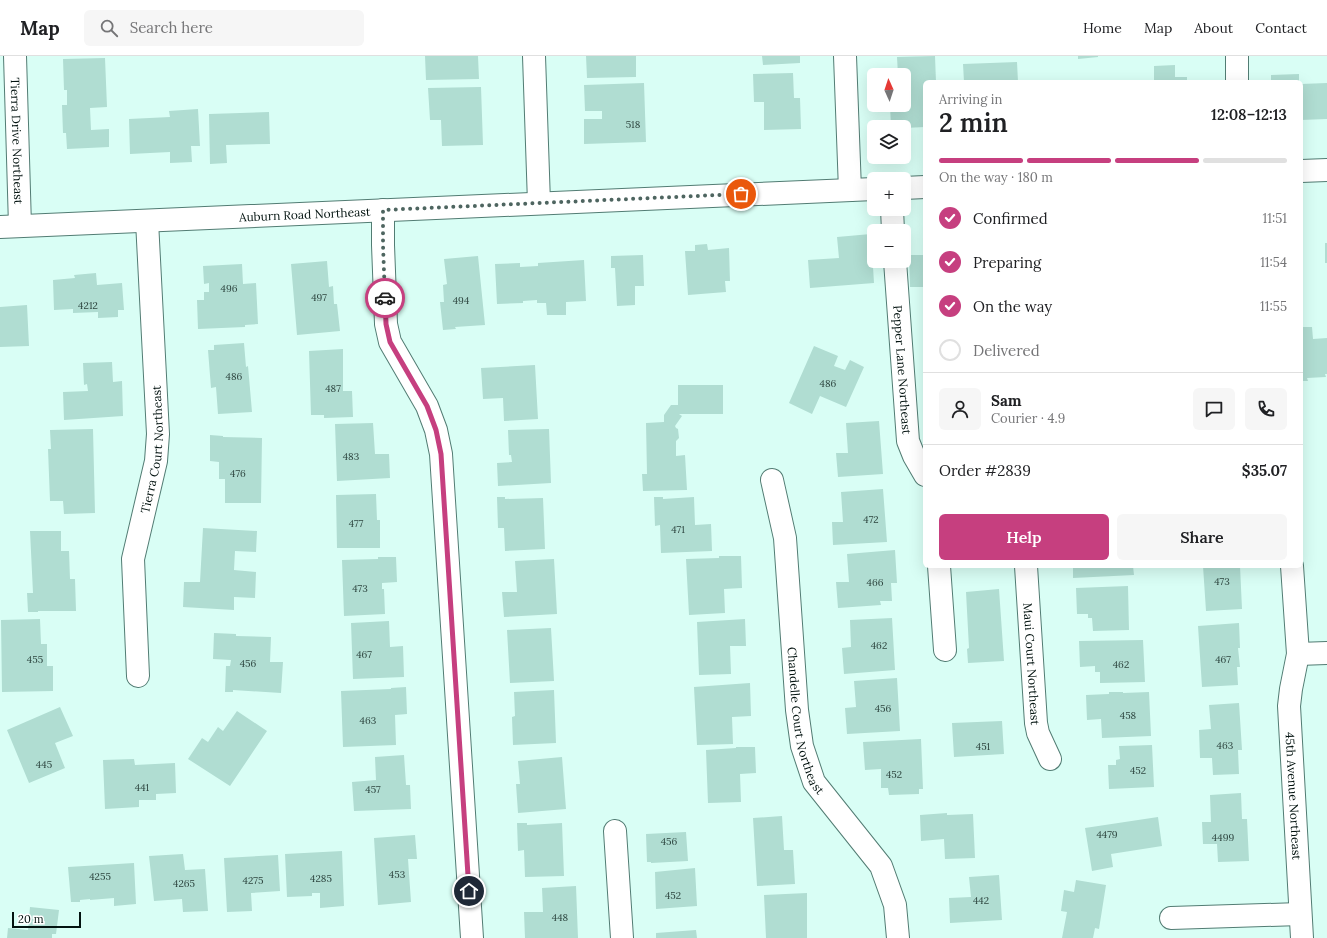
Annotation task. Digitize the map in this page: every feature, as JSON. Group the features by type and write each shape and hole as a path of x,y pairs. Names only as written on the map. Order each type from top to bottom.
{"street":[{"name":"Tierra Drive Northeast","path":"10,226 15,56"},
{"path":"534,56 539,203"},
{"path":"845,56 850,190"},
{"path":"1237,56 1237,80"},
{"path":"1303,171 1327,170"},
{"path":"911,188 923,187"},
{"name":"Auburn Road Northeast","path":"10,226 867,189"},
{"path":"383,210 386,316 390,342 427,406 436,430 441,454 472,938"},
{"name":"Tierra Court Northeast","path":"138,676 133,559 156,461 158,434 147,221"},
{"name":"Pepper Lane Northeast","path":"896,268 908,441 914,456 923,472"},
{"name":"Chandelle Court Northeast","path":"772,480 786,538 797,710 802,746 814,782 881,866 896,905 898,938"},
{"path":"939,568 945,650"},
{"name":"Maui Court Northeast","path":"1026,568 1036,723 1038,733 1050,759"},
{"name":"45th Avenue Northeast","path":"1292,568 1298,654 1289,706 1302,938"},
{"path":"1298,654 1327,653"},
{"path":"615,831 622,938"},
{"path":"1171,918 1300,914"}],"building":[{"path":"425,56 478,56 479,79 426,80"},
{"path":"586,56 636,56 636,77 587,78"},
{"path":"762,56 800,56 800,63 763,65"},
{"path":"935,56 936,80 923,80 923,127 911,128 911,120 891,120 890,112 911,112 911,68 898,68 897,57"},
{"path":"1078,56 1098,56 1098,57 1078,59"},
{"path":"105,58 107,107 90,108 91,130 109,129 109,147 67,149 66,133 63,133 62,105 67,105 67,90 64,90 63,59"},
{"path":"1017,62 1018,80 964,80 963,64"},
{"path":"1175,65 1175,77 1187,77 1187,80 1154,80 1154,66"},
{"path":"793,73 794,98 800,98 801,129 764,130 764,102 754,102 753,74"},
{"path":"1299,74 1299,80 1271,80 1271,75"},
{"path":"644,83 646,142 584,144 584,119 602,119 602,111 585,111 584,85"},
{"path":"1327,83 1327,119 1303,120 1303,84"},
{"path":"481,87 483,145 442,146 441,120 430,120 428,88"},
{"path":"198,109 200,146 191,146 192,162 170,163 170,152 130,154 129,119 170,117 169,111"},
{"path":"269,112 270,144 226,145 227,163 210,164 209,114"},
{"path":"867,234 867,268 873,268 874,283 810,288 808,260 839,258 837,237"},
{"path":"1325,243 1327,243 1327,263 1325,263"},
{"path":"707,244 708,250 729,248 730,281 725,281 726,292 688,295 685,251 695,251 695,245"},
{"path":"643,255 644,286 635,286 635,305 617,306 615,268 611,268 611,256"},
{"path":"911,255 923,255 923,287 910,287"},
{"path":"478,256 485,325 455,327 456,329 443,330 440,302 444,302 443,285 447,284 444,259"},
{"path":"584,260 586,301 566,302 566,315 547,315 546,303 537,303 537,300 523,301 523,303 497,304 495,264 520,263 520,267 538,266 538,263"},
{"path":"327,261 329,287 333,286 334,304 337,304 340,331 297,335 291,264"},
{"path":"242,264 243,284 256,283 258,324 245,325 245,327 198,329 197,300 204,300 204,292 209,292 209,283 204,284 203,266"},
{"path":"96,273 97,285 122,283 124,310 118,310 118,317 98,318 98,312 73,313 73,309 54,310 53,280 75,278 74,275"},
{"path":"27,305 29,346 0,347 0,307"},
{"path":"1303,327 1312,327 1313,339 1327,338 1326,377 1307,378 1308,381 1303,381"},
{"path":"244,343 246,367 248,366 252,412 218,414 216,387 211,388 208,350 214,350 214,345"},
{"path":"814,346 838,356 834,366 845,370 850,360 864,367 846,407 820,396 812,414 789,403"},
{"path":"343,349 343,391 352,391 353,417 324,418 324,415 311,415 309,351"},
{"path":"112,362 113,382 122,381 123,416 64,420 63,392 88,391 87,384 84,385 83,363"},
{"path":"535,365 538,419 504,421 503,398 483,399 481,368"},
{"path":"678,385 723,385 723,414 679,414 682,416 675,426 678,429 679,438 676,441 676,456 685,455 687,490 643,491 642,474 647,474 646,423 664,422 664,415 671,405 678,405"},
{"path":"879,421 883,474 838,477 836,453 848,453 846,423"},
{"path":"373,423 375,454 389,454 390,478 337,481 335,424"},
{"path":"93,429 95,513 64,514 63,501 50,501 48,449 51,449 50,430"},
{"path":"549,429 551,483 498,486 497,463 512,462 511,455 509,455 508,430"},
{"path":"210,435 223,437 262,438 261,503 225,503 225,479 219,479 219,462 210,461"},
{"path":"883,489 887,542 833,545 832,522 843,522 841,492"},
{"path":"376,494 377,520 380,520 380,548 337,548 336,495"},
{"path":"497,497 505,497 505,499 543,498 545,549 505,551 504,528 498,528"},
{"path":"654,497 663,497 663,499 694,497 695,525 711,524 712,551 661,553 660,525 655,526"},
{"path":"203,528 257,531 256,552 235,551 234,570 256,572 255,598 234,597 234,610 183,607 184,582 200,582"},
{"path":"30,531 61,531 61,551 69,551 70,579 75,579 76,611 28,612 27,593 33,593"},
{"path":"895,550 897,583 891,583 892,601 880,601 881,605 838,608 836,582 849,582 847,554"},
{"path":"719,556 741,556 742,588 724,589 725,613 689,615 686,559 719,558"},
{"path":"378,557 396,557 397,582 382,583 382,589 384,589 385,614 344,616 342,560 378,559"},
{"path":"554,559 557,614 504,617 502,592 517,592 515,561"},
{"path":"1073,568 1133,568 1134,575 1073,578"},
{"path":"1203,568 1240,568 1242,609 1206,611"},
{"path":"1128,586 1129,630 1093,631 1092,618 1088,618 1088,614 1077,614 1076,588"},
{"path":"999,589 1004,661 968,663 967,649 969,648 966,592"},
{"path":"892,618 895,670 844,674 842,648 851,647 850,620"},
{"path":"40,619 41,644 47,644 47,666 53,666 53,691 2,692 1,620"},
{"path":"745,619 746,646 730,646 731,674 699,675 697,622"},
{"path":"389,621 390,647 403,646 404,677 353,679 351,623"},
{"path":"1239,623 1240,648 1238,648 1240,667 1237,667 1238,685 1202,687 1198,626"},
{"path":"551,628 554,681 510,683 507,630"},
{"path":"214,633 236,634 236,636 271,637 270,662 283,662 281,693 233,690 233,692 225,692 226,666 230,666 231,660 213,659"},
{"path":"1143,640 1145,682 1100,683 1100,672 1095,672 1095,666 1080,667 1079,641"},
{"path":"897,678 900,731 847,734 845,708 856,707 854,681"},
{"path":"750,683 751,716 732,717 733,744 697,745 694,687"},
{"path":"406,687 407,714 395,715 396,745 343,747 341,691"},
{"path":"554,690 556,743 513,745 512,717 515,716 514,692"},
{"path":"1109,692 1149,692 1151,736 1102,738 1101,719 1087,720 1086,695 1109,694"},
{"path":"1239,703 1242,750 1238,750 1239,774 1213,775 1212,758 1200,758 1199,730 1211,729 1209,705"},
{"path":"60,707 73,736 55,743 65,768 29,783 7,730"},
{"path":"237,711 267,731 230,786 188,759 202,738 208,742 218,727 223,731"},
{"path":"1002,721 1004,754 954,757 952,723"},
{"path":"921,739 923,789 919,789 919,794 889,795 888,788 881,788 881,769 865,770 863,742"},
{"path":"1152,745 1154,787 1109,789 1108,765 1116,765 1116,760 1120,759 1119,746"},
{"path":"755,747 756,773 740,774 741,802 708,803 706,750"},
{"path":"404,755 406,785 410,785 411,809 354,811 352,782 376,780 375,757"},
{"path":"562,757 566,809 518,813 516,784 520,784 518,761"},
{"path":"134,759 135,765 175,763 176,793 156,794 156,800 139,800 139,807 105,809 103,760"},
{"path":"1241,793 1242,819 1247,819 1249,861 1218,862 1217,844 1203,844 1202,822 1211,822 1210,795"},
{"path":"947,813 947,815 973,814 975,858 945,859 944,839 921,841 920,815"},
{"path":"782,816 784,850 793,850 795,884 757,886 753,818"},
{"path":"1158,817 1162,846 1111,854 1113,867 1092,871 1085,828"},
{"path":"517,823 527,823 527,825 562,823 564,876 525,877 524,850 518,851"},
{"path":"686,832 688,861 647,862 646,834"},
{"path":"415,835 417,859 408,859 411,902 378,905 374,838"},
{"path":"342,851 344,906 320,908 320,893 312,893 312,896 287,897 285,854"},
{"path":"183,854 185,870 205,869 208,911 183,912 182,899 154,901 149,856"},
{"path":"278,855 280,891 251,893 252,911 227,912 224,858"},
{"path":"134,863 136,904 114,906 114,898 90,899 80,900 80,902 71,902 68,867"},
{"path":"695,868 697,906 656,909 655,872"},
{"path":"999,875 1002,920 950,923 949,898 971,897 969,877"},
{"path":"1076,880 1106,885 1099,929 1095,928 1093,938 1062,938 1067,912 1061,911 1064,890 1074,892"},
{"path":"576,886 578,938 525,938 524,912 543,912 542,888"},
{"path":"807,893 807,938 766,938 764,895"},
{"path":"30,907 59,910 56,934 52,934 52,938 7,938 8,928 28,930"},
{"path":"696,930 697,938 656,938 656,933"}],"way so far":[{"path":"385,298 383,210 741,194"}],"route":[{"path":"385,298 386,324 390,342 427,406 436,430 441,454 469,891"}]}
